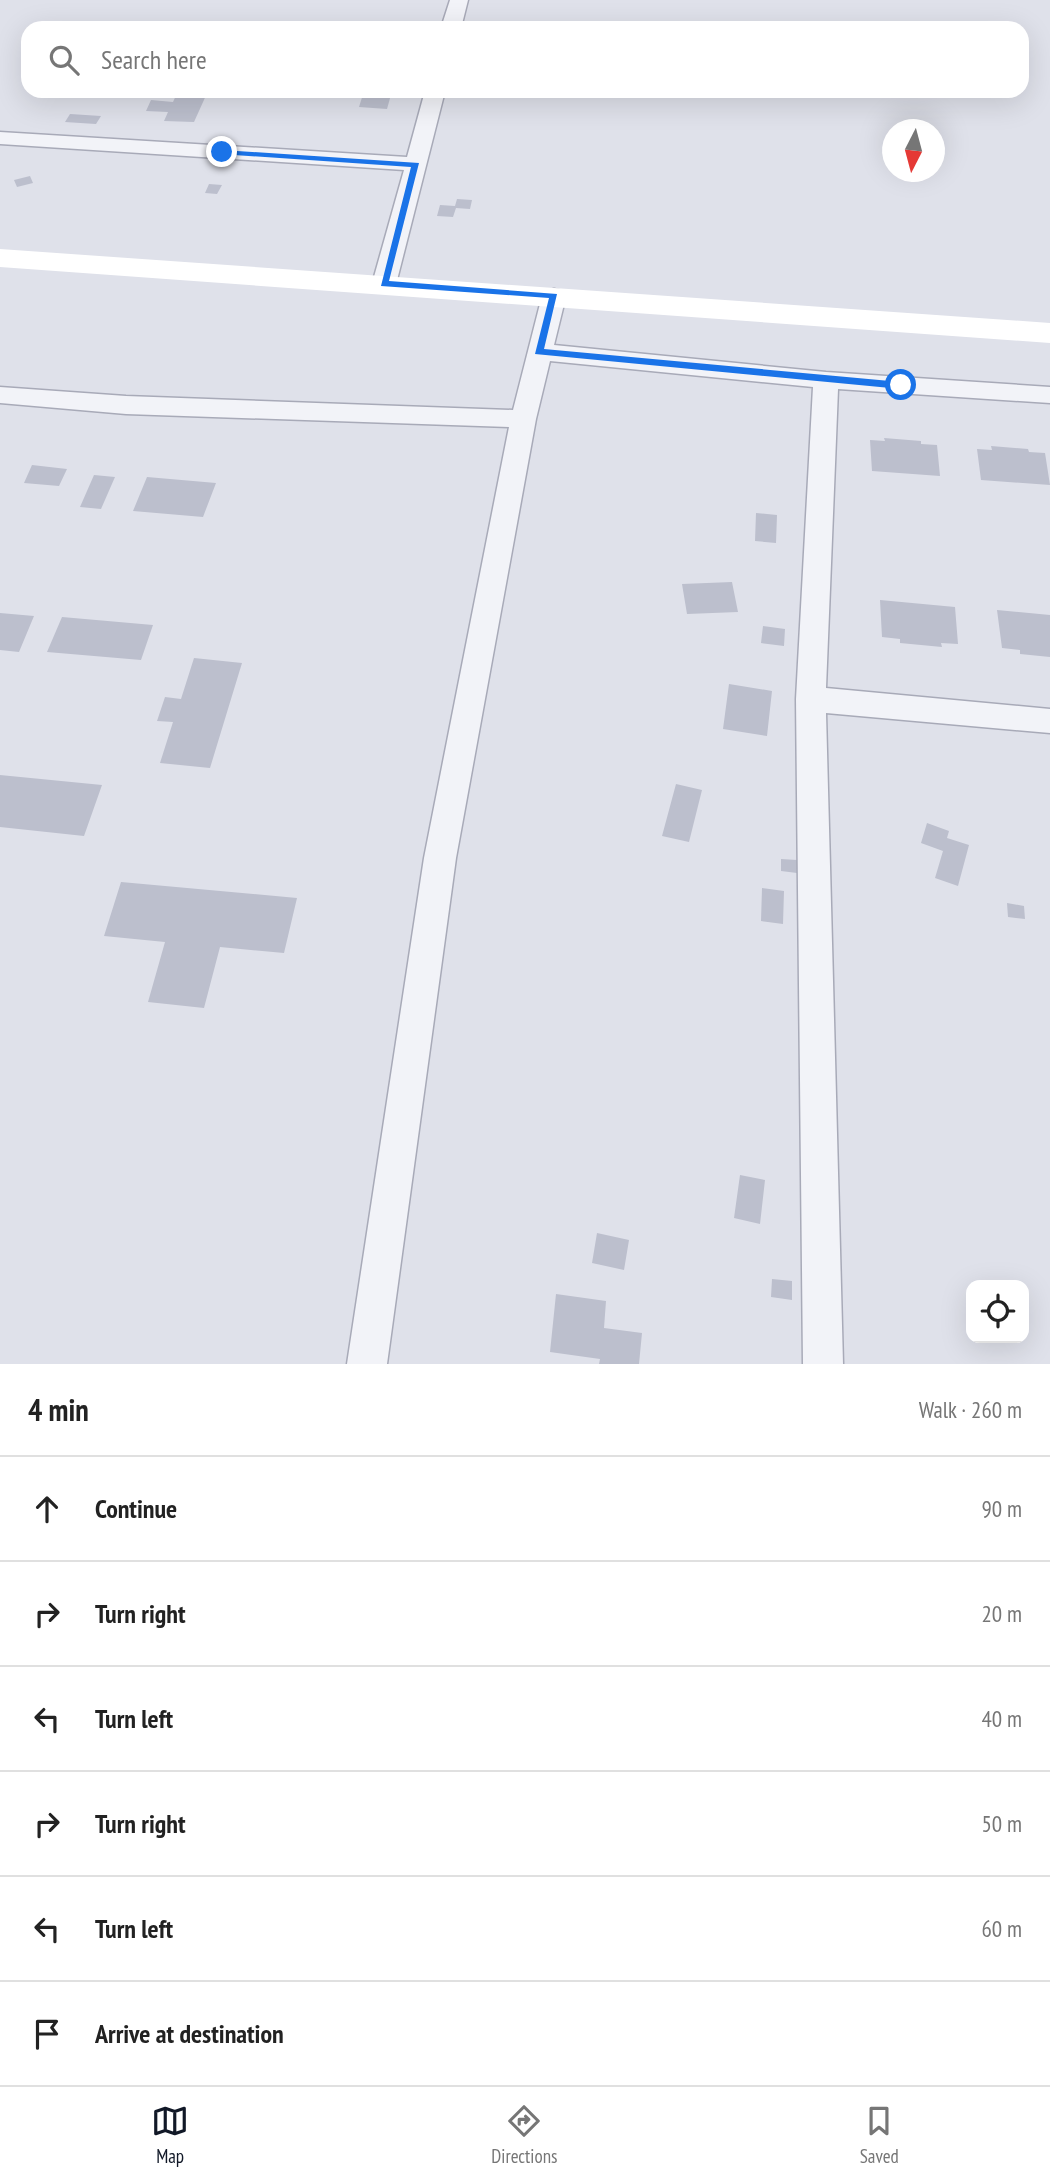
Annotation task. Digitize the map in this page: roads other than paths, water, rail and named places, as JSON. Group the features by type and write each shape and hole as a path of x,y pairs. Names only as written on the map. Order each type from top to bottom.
{"street":[{"path":"453,21 458,0"},
{"path":"384,284 433,98"},
{"path":"0,138 416,164"},
{"path":"0,258 1050,333"},
{"path":"367,1364 440,858 523,419 554,296"},
{"path":"539,352 826,380 1050,396"},
{"path":"824,1364 811,699 826,380"},
{"path":"0,395 126,405 523,419"},
{"path":"811,699 1050,721"}]}
